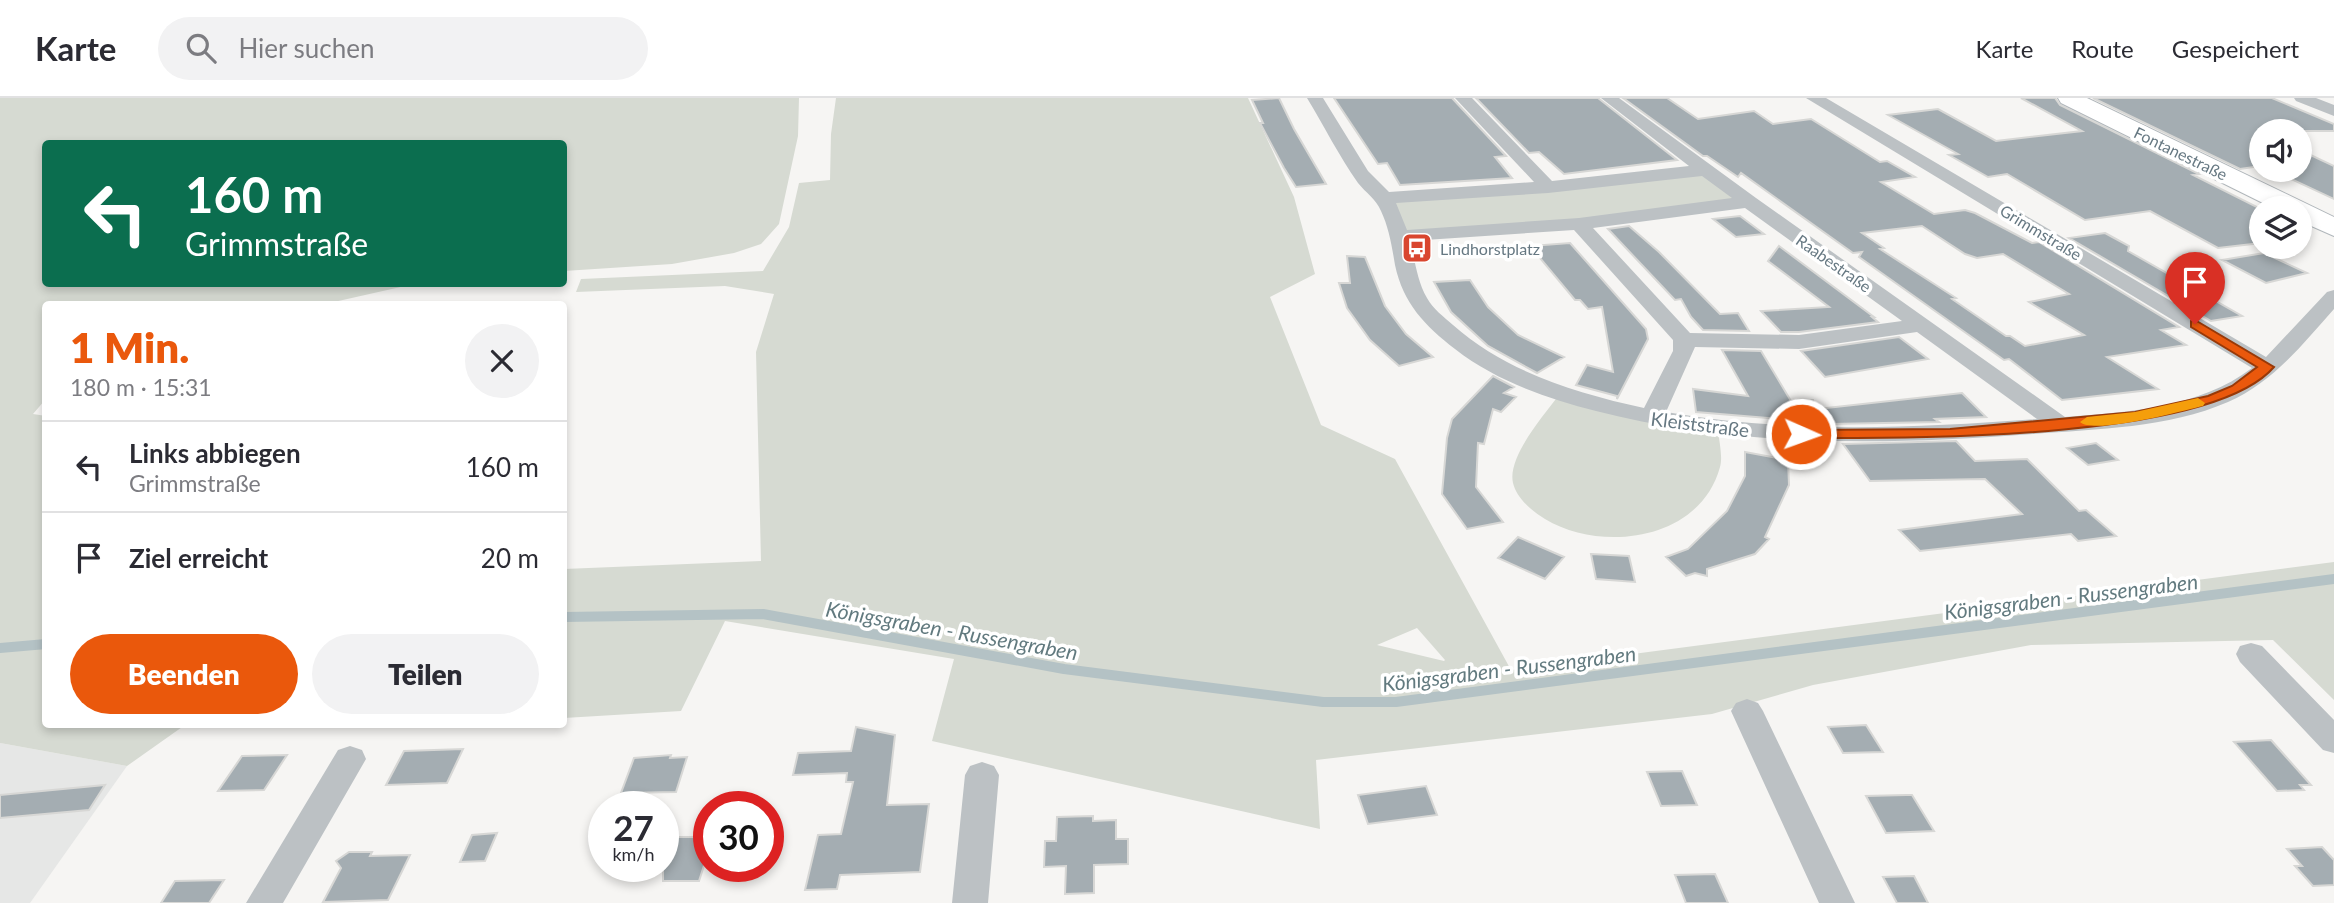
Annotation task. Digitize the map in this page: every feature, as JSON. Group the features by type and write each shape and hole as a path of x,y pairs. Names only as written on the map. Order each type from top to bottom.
{"street":[{"path":"1315,98 1369,184 1384,198 1401,236 1579,224 1749,202"},
{"path":"1463,98 1548,187"},
{"name":"Raabestraße","path":"1609,98 1704,170 2061,425"},
{"name":"Grimmstraße","path":"1814,98 2267,367"},
{"name":"Fontanestraße","path":"2069,98 2269,196"},
{"path":"2302,98 2334,111"},
{"path":"1384,198 1548,187 1704,170"},
{"path":"1579,224 1684,340 1684,351 1651,418"},
{"name":"Kleiststraße","path":"1401,236 1418,302 1449,333 1494,367 1556,392 1651,418 1696,427 1829,436 1950,433 2061,425 2135,417 2212,399 2237,389 2267,367 2334,296"},
{"path":"1684,340 1800,342 1921,325"},
{"path":"2251,654 2334,741"},
{"path":"1747,710 1837,903"},
{"path":"264,903 350,759"},
{"path":"970,903 982,775"}],"shaded area":[{"path":"0,98 799,98 798,136 779,224 761,244 734,253 672,264 567,271 567,140 42,140 42,287 401,287 338,301 42,301 42,404 33,414 42,415 42,728 181,728 127,766 0,743"},
{"path":"836,98 1248,98 1294,197 1315,274 1270,297 1321,425 1395,459 1511,670 2334,562 2334,700 2273,640 2031,645 1813,685 1712,714 1316,760 1320,829 932,741 954,659 725,621 681,711 567,718 567,569 761,561 756,352 774,294 725,286 576,292 581,279 763,271 789,227 799,183 830,180 831,134","holes":["1417,628 1444,661 1377,645"]},
{"path":"1703,171 1746,201 1582,223 1403,235 1387,199"},
{"path":"1559,395 1718,430 1721,463 1709,492 1692,511 1671,525 1646,534 1593,536 1568,530 1540,516 1518,494 1513,483 1513,473 1528,437"},
{"path":"0,743 127,766 30,903 0,903"}],"building":[{"path":"1279,98 1326,184 1296,187 1284,168 1260,123 1263,123 1252,100"},
{"path":"1334,98 1452,98 1506,156 1495,157 1512,178 1400,185 1387,163 1378,164"},
{"path":"1476,98 1598,98 1677,160 1564,174 1539,152 1529,153"},
{"path":"1623,98 1667,98 1698,119 1754,111 1773,124 1811,119 1880,162 1887,161 1915,177 1881,182 1934,214 1965,210 2032,243 2039,242 2179,327 2161,330 2186,345 2107,357 2158,389 2062,400 2009,359 2004,360 1859,257 1862,252 1853,253 1741,173 1738,177 1703,156","holes":["1922,226 1965,254 1977,258 2003,254 2069,294 2029,302 2084,335 2025,346 1952,299 1956,298 1880,249 1884,248 1862,233"]},
{"path":"2021,98 2055,98 2060,105 2199,174 2193,175 2249,203 2249,244 2218,248 2150,211 2085,220 2007,174 1988,177 1949,155 1958,154 1888,115 1938,109 1996,141 2082,131"},
{"path":"2093,98 2272,98 2334,124 2334,131 2312,131 2312,119 2249,119 2249,168 2240,169"},
{"path":"2312,156 2334,166 2334,199 2298,182 2312,182"},
{"path":"1740,216 1764,234 1736,237 1713,219"},
{"path":"1629,226 1659,252 1720,314 1738,313 1749,331 1703,330 1691,317 1681,299 1675,300 1608,229"},
{"path":"2105,233 2129,246 2128,251 2242,316 2211,321 2069,238"},
{"path":"1570,243 1646,329 1648,339 1617,399 1617,396 1576,385 1587,365 1613,372 1602,307 1588,309 1580,300 1575,300 1530,246"},
{"path":"1779,246 1878,322 1781,332 1761,311 1829,307 1768,261"},
{"path":"1347,256 1365,257 1385,306 1406,334 1433,357 1399,366 1370,340 1347,308 1339,283 1350,283"},
{"path":"2249,256 2249,259 2277,259 2307,273 2266,283 2222,260"},
{"path":"1470,280 1488,307 1518,335 1564,357 1537,373 1488,346 1451,312 1434,282"},
{"path":"1899,337 1928,359 1825,377 1801,351"},
{"path":"1722,350 1761,351 1791,401 1813,400 1816,422 1696,412 1693,389 1748,396"},
{"path":"1493,376 1514,387 1504,393 1516,397 1501,412 1493,409 1484,444 1478,443 1476,487 1503,522 1467,529 1442,494 1447,438 1452,419"},
{"path":"1962,393 1986,417 1935,419 1939,422 1829,424 1817,409"},
{"path":"1956,441 1975,461 2027,459 2079,511 2086,510 2116,536 2078,541 2071,534 1920,551 1899,530 2022,514 1985,479 1870,481 1843,444"},
{"path":"2096,443 2118,460 2088,465 2067,448"},
{"path":"1745,452 1788,460 1789,485 1765,537 1769,539 1755,554 1707,569 1707,576 1695,573 1686,576 1666,557 1688,549 1727,511 1745,476"},
{"path":"1518,537 1564,557 1545,579 1498,558"},
{"path":"1591,554 1629,556 1635,582 1596,579"},
{"path":"1866,725 1883,752 1843,753 1828,727"},
{"path":"856,727 895,735 887,805 929,804 920,872 840,875 837,889 805,890 818,835 841,834 853,782 846,782 847,773 793,775 798,753 851,751"},
{"path":"2271,740 2311,785 2300,785 2304,790 2277,791 2234,742"},
{"path":"463,749 447,783 386,785 404,751"},
{"path":"287,755 264,790 218,791 242,756"},
{"path":"671,755 670,758 687,757 676,791 622,791 634,758"},
{"path":"1682,771 1697,805 1661,806 1647,772"},
{"path":"105,785 89,810 0,818 0,795"},
{"path":"1426,786 1437,815 1368,824 1358,795"},
{"path":"1912,795 1934,831 1886,833 1866,796"},
{"path":"1093,816 1093,821 1116,820 1116,839 1128,839 1128,864 1094,865 1094,893 1065,894 1066,866 1044,867 1045,841 1056,841 1057,817"},
{"path":"497,833 485,861 460,862 472,835"},
{"path":"679,837 693,837 693,881 679,881"},
{"path":"2322,847 2334,860 2334,885 2313,886 2295,866 2302,866 2287,849"},
{"path":"349,852 372,852 370,856 410,855 388,900 323,902 341,868 336,861"},
{"path":"1715,874 1728,903 1686,903 1675,875"},
{"path":"1914,876 1928,903 1897,903 1883,877"},
{"path":"224,880 209,903 161,903 175,881"}],"waterway":[{"name":"Königsgraben - Russengraben","path":"567,617 763,614 1064,669 1323,702 1396,702 2334,579"},
{"name":"Königsgraben - Russengraben","path":"0,648 42,644"}],"slow traffic":[{"path":"2087,422 2135,417 2198,403"}],"place":[{"name":"Lindhorstplatz","path":"1417,248"}],"route":[{"path":"1801,434 1829,436 1950,433 2135,417 2212,399 2237,389 2267,367 2195,324"}]}
